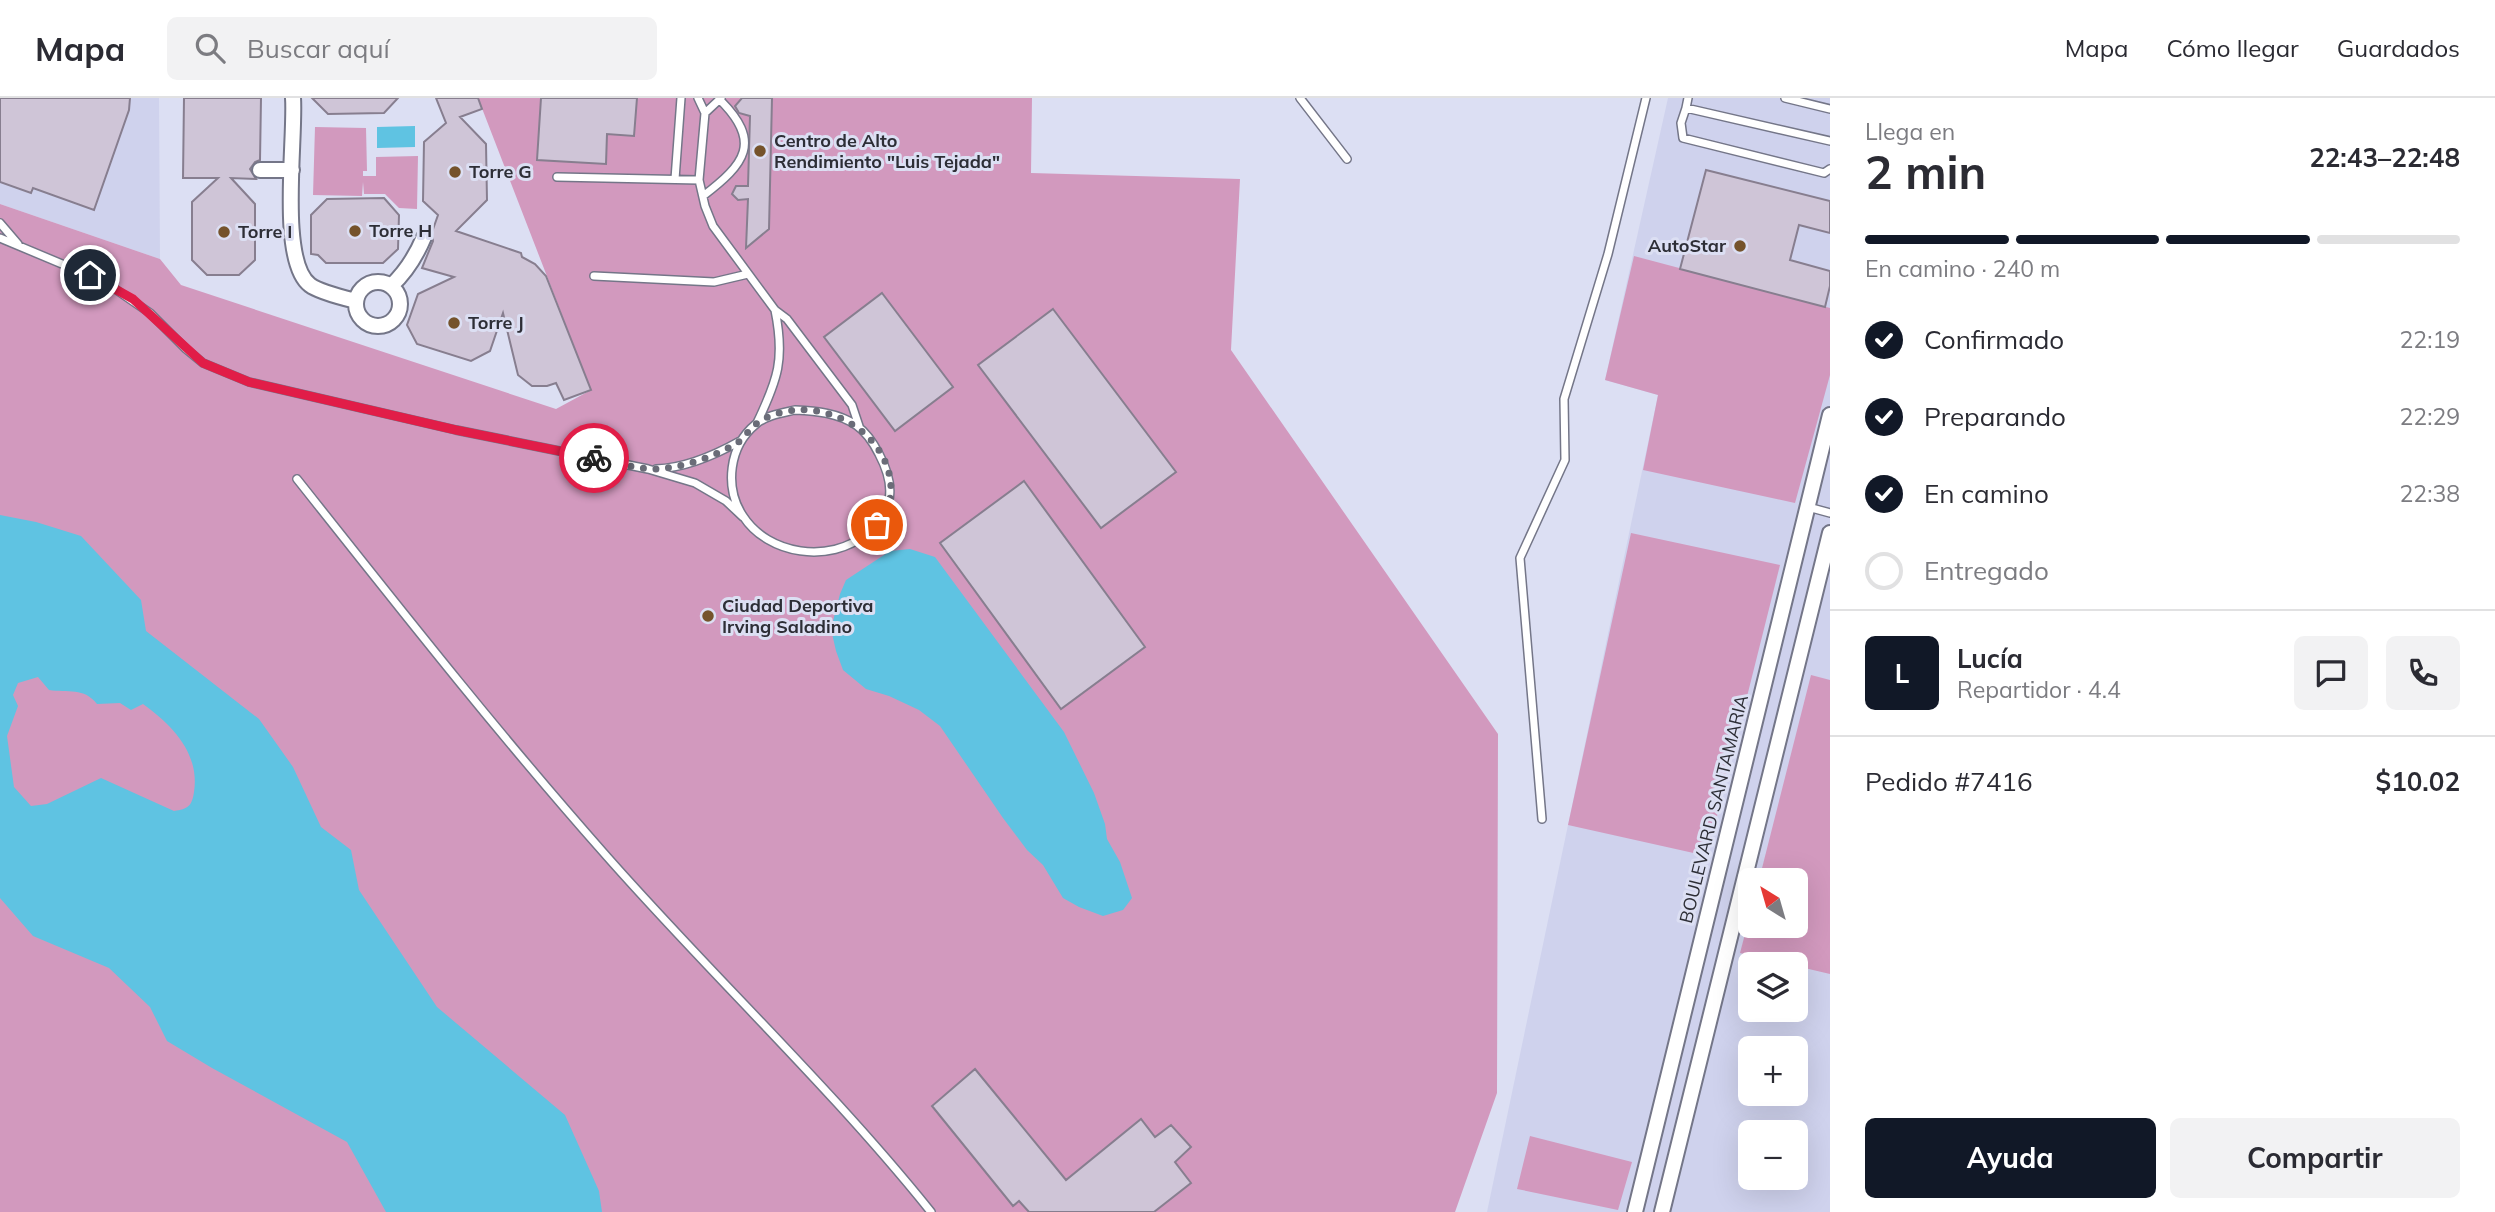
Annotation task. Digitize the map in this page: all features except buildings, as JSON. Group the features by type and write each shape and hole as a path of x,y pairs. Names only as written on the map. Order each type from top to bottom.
{"street":[{"path":"293,98 294,254 299,271 310,285 356,301"},
{"path":"260,170 292,170"},
{"path":"391,286 421,255 424,237"},
{"path":"374,283 391,286 400,299 398,313 388,324 379,327 369,325 357,311 359,293 374,283"},
{"name":"BOULEVARD SANTAMARIA","path":"1635,1212 1830,415"},
{"path":"1662,1212 1827,558 1830,533"}],"lane":[{"path":"675,179 681,98"},
{"path":"698,98 705,113 699,180 713,226 775,310 787,319 852,405 859,427"},
{"path":"1300,98 1347,159"},
{"path":"1542,819 1520,558 1565,460 1564,399 1608,254 1646,98"},
{"path":"1688,98 1681,123 1683,138 1824,173 1830,169"},
{"path":"1785,98 1830,109"},
{"path":"703,196 731,173 739,162 745,141 742,127 735,115 720,99 705,113"},
{"path":"1686,108 1830,142"},
{"path":"557,177 699,180"},
{"path":"0,223 18,244"},
{"path":"0,238 105,282 150,313 203,363 249,382 456,430 648,469 695,483 726,501 757,531 773,542 807,552 837,550 859,540 877,525 888,507 891,490 886,467 874,444 859,427 841,417 795,410 774,414 756,424"},
{"path":"594,276 714,282 748,274"},
{"path":"743,517 731,482 734,459 741,441 756,424 772,391 781,340 775,310"},
{"path":"648,469 667,468 696,461 741,441"},
{"path":"297,479 433,649 603,852 890,1161 931,1212"},
{"path":"1808,507 1830,513"}],"shaded area":[{"path":"0,98 159,98 160,259 0,204"},
{"name":"Ciudad Deportiva Irving Saladino","path":"478,98 1032,98 1031,173 1240,179 1231,350 1498,734 1497,1093 1455,1212 0,1212 0,204 160,259 181,285 556,409 591,390"},
{"path":"1668,98 1830,98 1830,1212 1487,1212 1658,395 1605,380"},
{"path":"315,127 366,128 367,171 363,171 363,176 376,176 376,157 418,156 417,209 399,208 385,194 364,194 363,182 362,196 313,195"},
{"path":"1634,256 1830,308 1830,375 1795,503 1643,470 1658,395 1605,380"},
{"path":"1631,533 1780,565 1707,856 1568,825"},
{"path":"1811,675 1830,680 1830,974 1808,969 1808,952 1740,952 1744,938 1808,938 1808,868 1762,868"},
{"path":"1530,1136 1632,1162 1618,1210 1517,1189"}],"water":[{"path":"415,126 415,147 377,148 377,127"},
{"path":"0,515 36,522 81,536 141,600 146,631 259,719 293,767 321,827 351,850 359,890 437,1007 565,1115 599,1191 602,1212 386,1212 347,1142 167,1041 150,1007 109,968 33,936 0,898","holes":["38,677 49,690 81,693 97,704 120,703 131,710 143,704 154,712 182,741 193,765 194,792 190,804 174,811 101,778 47,804 31,806 14,787 7,736 18,706 13,695 18,683"]},
{"path":"910,549 935,557 1064,732 1094,793 1105,824 1107,839 1120,862 1132,898 1123,910 1103,916 1063,898 1043,865 1027,850 1003,818 940,726 919,710 866,689 843,670 831,629 846,580 890,551"}],"way so far":[{"path":"594,458 648,469 667,468 716,454 741,441 756,424 774,414 795,410 841,417 859,427 874,444 886,467 891,490 888,507 877,525"}],"place":[{"name":"Centro de Alto Rendimiento \"Luis Tejada\"","path":"760,151"},
{"name":"Torre G","path":"455,172"},
{"name":"Torre H","path":"355,231"},
{"name":"Torre I","path":"224,232"},
{"name":"AutoStar","path":"1740,246"},
{"name":"Torre J","path":"454,323"},
{"name":"Ciudad Deportiva Irving Saladino","path":"708,616"}],"route":[{"path":"90,275 133,299 203,363 249,382 456,430 594,458"}]}
